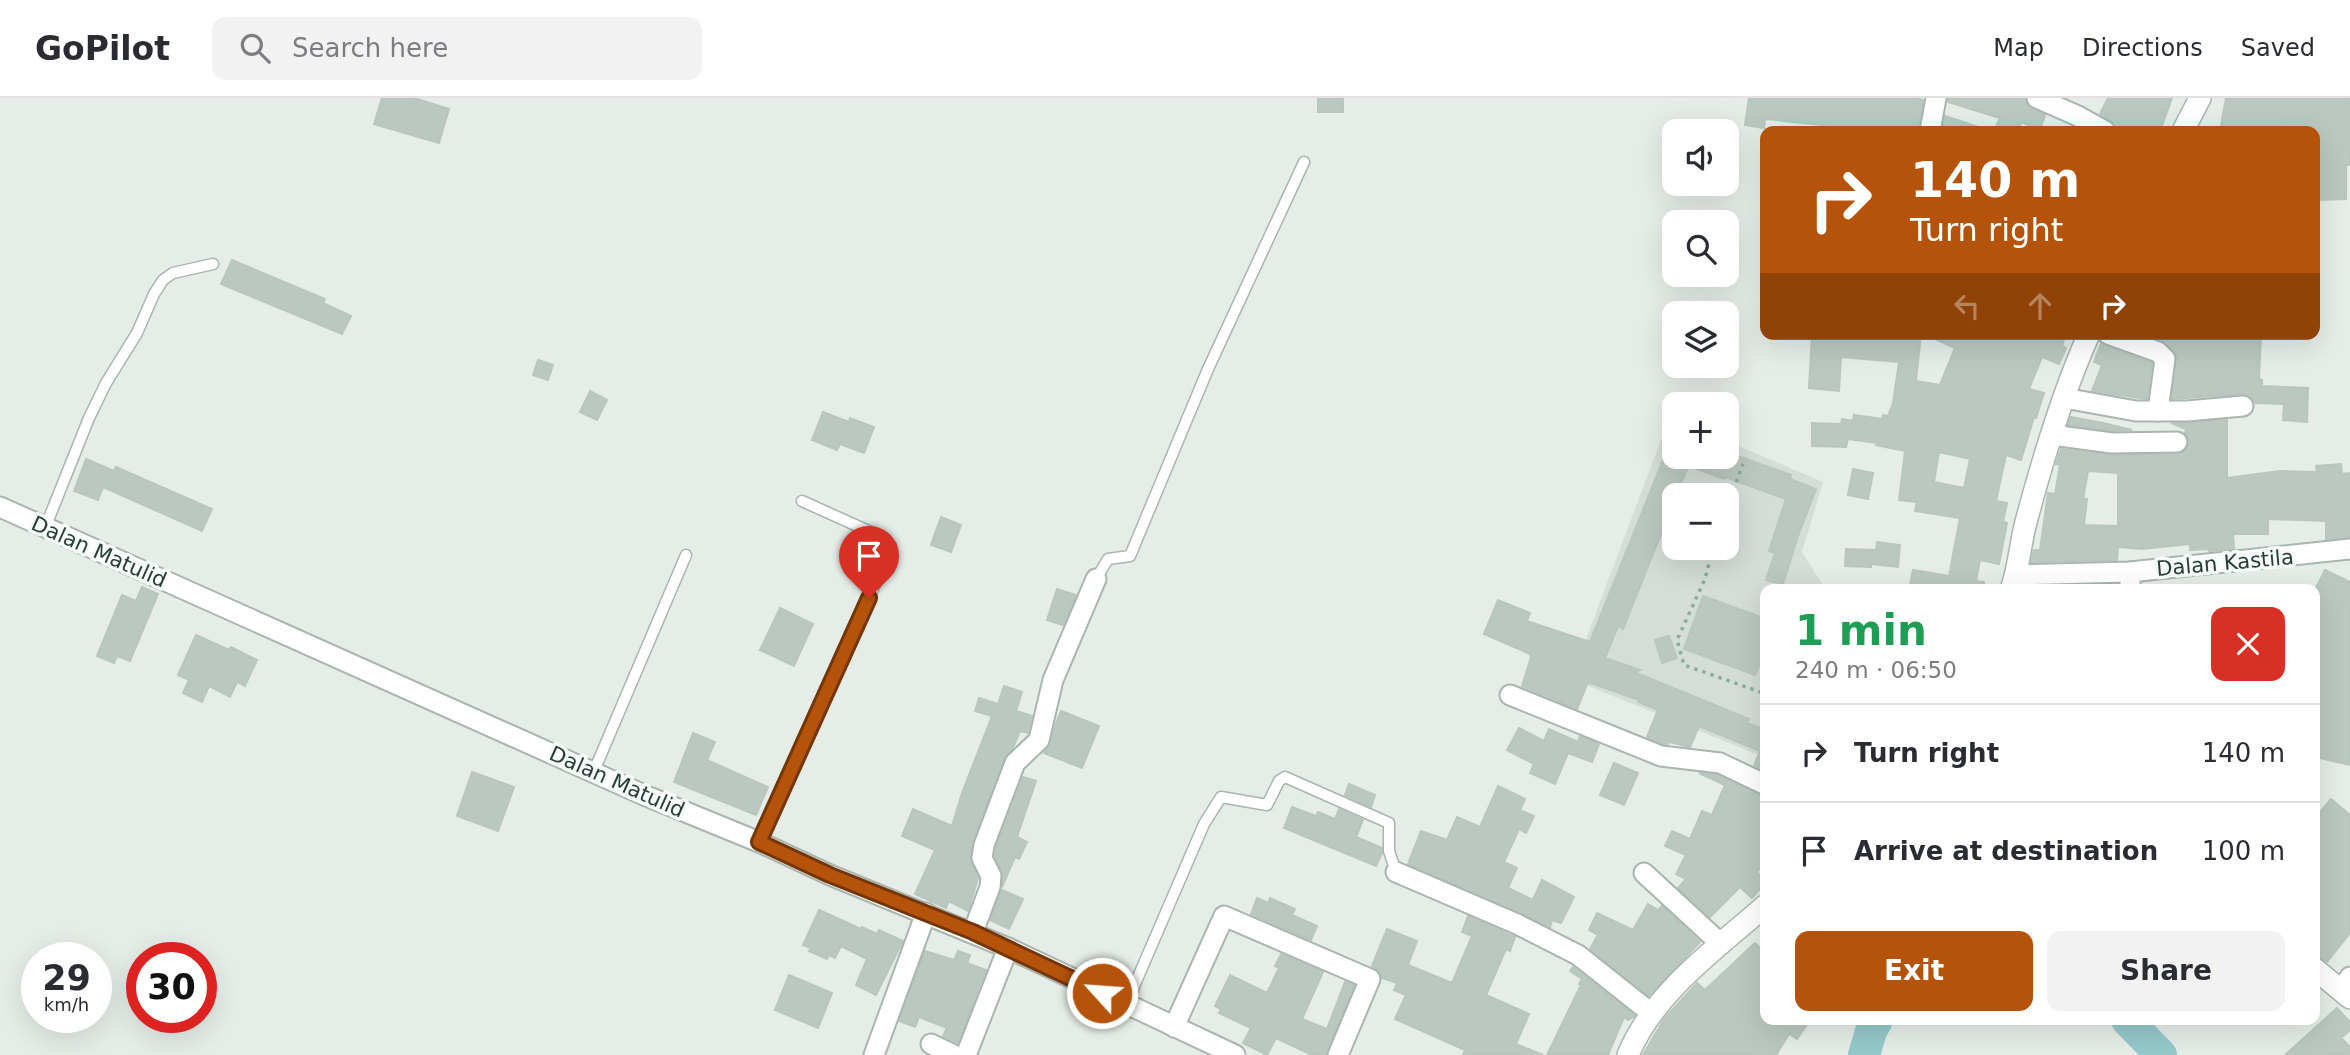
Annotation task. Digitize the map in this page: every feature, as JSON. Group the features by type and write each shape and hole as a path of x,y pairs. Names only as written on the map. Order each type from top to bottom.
{"street":[{"path":"1931,126 1936,98"},
{"path":"2037,98 2096,126"},
{"path":"2186,126 2200,98"},
{"path":"2014,583 2025,524 2070,375 2086,340"},
{"path":"2125,340 2158,352 2165,359 2158,411"},
{"path":"2063,398 2136,411 2187,411 2243,406"},
{"path":"2052,435 2112,443 2177,442"},
{"name":"Dalan Matulid","path":"0,507 644,795 759,842 830,875 973,932 1235,1055"},
{"name":"Dalan Kastila","path":"2014,583 2130,581 2350,549"},
{"path":"973,932 990,887 991,876 982,858 984,845 1015,763 1039,740 1053,680 1096,579"},
{"path":"1510,695 1661,755 1720,763 1760,782"},
{"path":"1396,872 1517,924 1578,955 1651,1013"},
{"path":"1644,873 1721,944"},
{"path":"1628,1055 1641,1027 1676,985 1760,910"},
{"path":"874,1055 926,913"},
{"path":"1174,1027 1224,916 1370,979 1338,1055"},
{"path":"966,1055 1008,948"},
{"path":"2320,972 2347,988"},
{"path":"931,1044 954,1055"}],"lane":[{"path":"1096,579 1108,559 1129,556 1208,369 1304,162"},
{"path":"45,529 89,418 106,383 137,333 153,293 163,280 173,273 213,264"},
{"path":"759,842 891,549 884,538 802,501"},
{"path":"594,771 686,555"},
{"path":"1126,1004 1203,824 1221,797 1267,805 1279,780 1285,777 1389,822 1389,851 1396,872"}],"path":[{"path":"1736,483 1743,464"},
{"path":"1710,560 1705,579 1677,640 1684,665 1760,692"}],"shaded area":[{"path":"1662,437 1662,469 1739,469 1739,446 1823,482 1802,552 1822,584 1760,584 1760,756 1571,679"}],"building":[{"path":"382,98 414,98 449,109 439,143 374,124"},
{"path":"1318,98 1343,98 1343,112 1318,112"},
{"path":"1749,98 1923,100 1919,126 1831,126 1765,119 1764,126 1760,127 1745,125"},
{"path":"1948,98 2025,98 2028,106 2045,115 2041,126 2021,122 2020,126 1996,126 2000,118 1948,102"},
{"path":"2108,98 2172,98 2162,126 2114,126 2100,114"},
{"path":"2226,98 2350,98 2350,165 2346,165 2346,199 2320,200 2320,126 2221,126"},
{"path":"1945,116 1976,126 1943,126"},
{"path":"232,260 325,299 323,303 351,316 342,334 221,284"},
{"path":"1812,340 1920,340 1916,381 1940,385 1955,348 1937,340 2064,340 2062,346 2066,348 2059,364 2042,357 2029,389 2044,393 2021,460 2006,455 1996,501 2007,503 2003,522 2007,523 1999,564 1980,560 1976,581 1984,584 1910,584 1913,570 1949,576 1960,518 1915,511 1917,502 1899,500 1905,451 1848,439 1846,447 1812,446 1812,423 1841,424 1842,419 1853,421 1854,415 1882,419 1883,415 1888,416 1893,403 1899,362 1841,357 1839,391 1809,388","holes":["1939,452 1970,459 1964,488 1934,482"]},
{"path":"2159,340 2261,340 2259,379 2262,380 2262,386 2308,388 2307,422 2283,420 2284,404 2255,403 2249,395 2172,399 2176,355 2166,343"},
{"path":"2101,344 2152,363 2147,399 2092,391 2102,365 2094,362"},
{"path":"538,360 553,365 548,380 533,375"},
{"path":"590,391 607,400 597,420 580,412"},
{"path":"823,412 849,422 850,418 874,427 864,453 840,444 837,450 812,440"},
{"path":"2071,417 2132,430 2113,431 2068,425"},
{"path":"2227,420 2227,478 2280,471 2317,472 2316,466 2341,464 2342,474 2350,473 2350,537 2326,539 2326,521 2268,519 2268,534 2233,534 2234,549 2190,550 2190,544 2142,549 2118,547 2117,560 2031,562 2034,550 2040,550 2048,493 2055,494 2060,465 2056,464 2061,449 2112,455 2178,454 2187,449 2189,441 2186,429 2171,423","holes":["2088,471 2118,473 2118,526 2084,525 2087,499 2083,499"]},
{"path":"1739,456 1791,475 1790,479 1816,489 1783,584 1766,580 1775,553 1769,551 1786,499 1725,477 1724,479 1697,469 1739,469"},
{"path":"86,459 114,471 116,467 212,509 202,531 103,487 98,500 74,491"},
{"path":"1662,462 1662,469 1687,469 1681,483 1662,483 1662,532 1623,629 1618,626 1605,658 1640,670 1634,672 1749,719 1747,723 1760,728 1760,751 1699,726 1690,747 1669,742 1664,744 1647,737 1658,710 1638,702 1639,700 1588,682 1577,709 1522,686 1530,654 1484,634 1498,600 1530,613 1527,621 1590,642"},
{"path":"1853,469 1873,473 1868,499 1848,495"},
{"path":"941,517 961,525 951,552 931,545"},
{"path":"1877,542 1900,545 1898,567 1871,564 1871,567 1845,566 1846,549 1876,550"},
{"path":"2325,570 2350,582 2350,765 2320,758 2318,584"},
{"path":"142,587 158,594 130,661 117,656 114,663 97,656 122,595 136,601"},
{"path":"1057,589 1076,595 1063,625 1047,620"},
{"path":"1703,596 1760,617 1760,666 1755,675 1684,649"},
{"path":"780,608 813,624 794,666 760,650"},
{"path":"196,635 229,650 231,647 257,660 245,686 237,682 230,697 209,686 202,702 183,693 189,680 178,675"},
{"path":"1669,636 1677,658 1662,663 1655,640"},
{"path":"1004,686 1022,692 1016,711 1032,716 1028,733 1020,731 1013,748 1004,759 973,841 970,857 978,878 968,911 949,901 946,908 915,894 935,850 902,836 913,809 952,826 992,716 975,711 979,698 998,704"},
{"path":"1061,711 1099,726 1082,768 1044,753 1051,743"},
{"path":"1519,728 1544,741 1549,729 1578,742 1580,736 1599,744 1592,762 1568,753 1555,784 1530,773 1534,764 1507,750"},
{"path":"693,733 715,742 707,760 768,787 756,815 674,782"},
{"path":"1760,751 1760,768 1754,766"},
{"path":"1614,763 1638,773 1624,805 1600,795"},
{"path":"472,772 514,787 498,831 457,816"},
{"path":"1699,773 1717,775 1760,794 1760,868 1757,872 1760,875 1760,889 1752,898 1740,887 1710,917 1678,888 1686,879 1676,874 1686,855 1665,846 1672,831 1690,839 1702,811 1712,815 1725,785"},
{"path":"1023,777 1036,781 1017,837 1027,842 1019,859 1015,857 1002,887 1003,876 995,856 996,848"},
{"path":"1349,784 1375,795 1371,807 1345,795"},
{"path":"1498,786 1525,799 1520,810 1534,816 1526,833 1519,829 1504,862 1517,868 1508,888 1533,900 1542,880 1574,897 1561,923 1552,920 1550,927 1408,864 1421,831 1447,840 1457,817 1480,827"},
{"path":"2331,799 2350,815 2350,933 2327,962 2320,957 2320,812"},
{"path":"1292,807 1316,816 1318,812 1335,819 1339,809 1363,820 1356,837 1382,848 1376,866 1284,828"},
{"path":"1002,890 1023,899 1009,929 990,920"},
{"path":"1257,898 1268,903 1270,898 1295,909 1292,915 1317,926 1311,940 1251,914"},
{"path":"1648,904 1658,910 1662,906 1700,942 1649,996 1590,949 1598,935 1589,930 1597,913 1633,930"},
{"path":"819,910 861,929 862,927 877,934 879,930 903,941 876,995 856,985 867,959 841,946 835,958 829,955 827,959 809,951 811,948 803,945"},
{"path":"1468,916 1515,937 1510,951 1506,949 1486,995 1529,1014 1516,1044 1543,1055 1463,1055 1465,1050 1395,1019 1406,995 1394,990 1397,983 1382,978 1379,971 1372,966 1387,929 1417,941 1408,965 1452,983 1472,936 1462,932"},
{"path":"1755,943 1760,948 1760,1025 1806,1026 1797,1039 1789,1034 1776,1055 1643,1055 1664,1019 1697,983 1705,990"},
{"path":"925,951 954,960 958,951 970,955 967,963 986,970 958,1043 943,1036 947,1028 919,1017 915,1027 899,1021"},
{"path":"1281,954 1323,972 1302,1019 1327,1029 1345,982 1354,985 1326,1055 1312,1055 1276,1038 1267,1055 1243,1043 1251,1028 1219,1013 1221,1009 1215,1006 1230,975 1267,993 1279,968 1275,966"},
{"path":"1573,967 1635,1016 1628,1020 1624,1017 1608,1055 1547,1055 1581,985 1579,984 1582,979 1570,971"},
{"path":"789,975 832,993 818,1028 775,1010"},
{"path":"2337,1008 2350,1022 2350,1030 2341,1038 2350,1047 2350,1055 2285,1055 2320,1025"}],"waterway":[{"path":"1864,1055 1874,1025"},
{"path":"2132,1025 2161,1055"}],"route":[{"path":"869,598 759,842 830,875 973,932 1102,993"}]}
